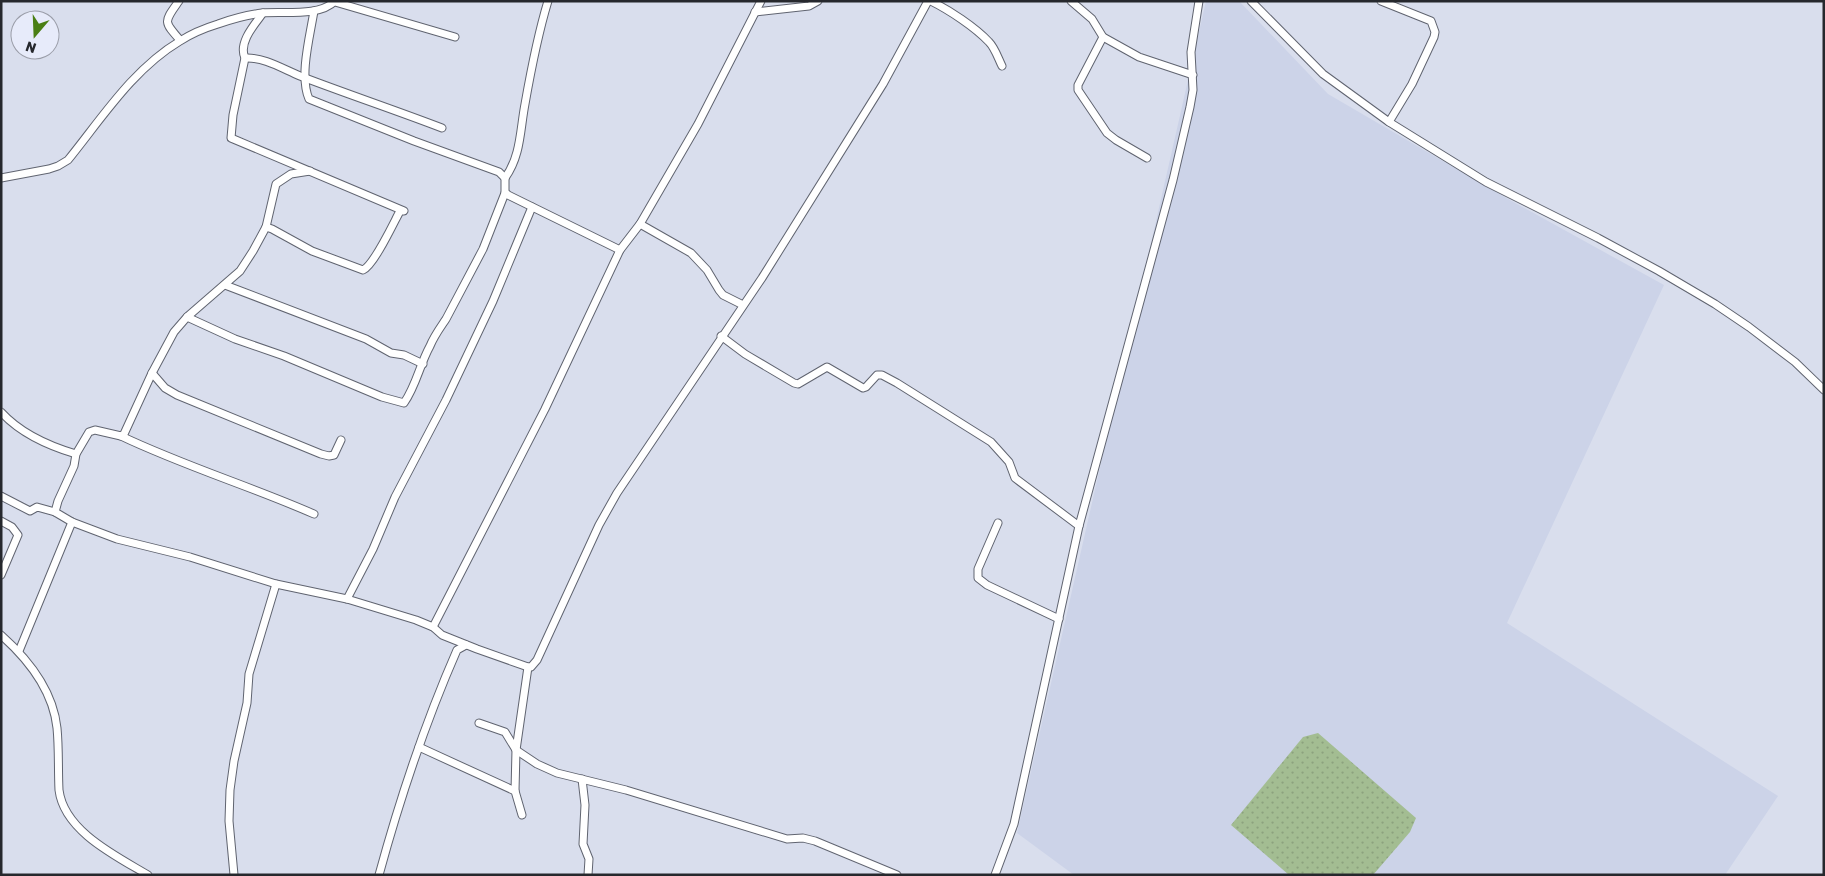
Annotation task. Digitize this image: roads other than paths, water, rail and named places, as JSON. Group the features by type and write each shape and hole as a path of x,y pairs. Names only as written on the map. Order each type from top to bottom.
{"street":[{"path":"179,1 168,16 167,23 168,27 180,40"},
{"path":"187,317 235,339 284,356 400,403 405,402 423,364 428,348 484,249 505,193 505,178 514,164 518,151 526,100 548,1"},
{"path":"433,627 545,410 620,250 640,224 698,124 761,1"},
{"path":"755,12 809,6 818,1"},
{"path":"1,496 30,511 37,507 55,512 72,522 117,539 190,557 276,584 347,599 433,627 442,635 466,645 528,667 532,666 537,660 599,525 617,494 721,336 743,306 883,84 929,1 958,17 989,42 1002,66"},
{"path":"1071,1 1092,19 1103,37 1139,57 1193,75"},
{"path":"995,875 1014,824 1078,526 1173,180 1190,107 1193,75 1191,52 1199,1"},
{"path":"1251,1 1323,74 1389,122 1486,182 1598,238 1715,304 1795,362 1824,390"},
{"path":"1381,1 1431,21 1435,32 1412,84 1389,122"},
{"path":"1,178 49,169 68,160 113,102 152,62 180,40 232,19 263,13 314,11 329,8 335,2 454,37"},
{"path":"314,11 304,70 308,96 314,102 414,142 499,172 505,178"},
{"path":"263,13 245,41 242,51 245,58 230,138 404,211 400,211 367,268 359,270 312,251 266,227"},
{"path":"1103,37 1078,84 1078,90 1108,133 1116,140 1147,158"},
{"path":"245,58 254,58 442,128"},
{"path":"121,436 126,432 152,373 170,339 187,317 240,271 253,251 266,227 276,184 291,174 310,171"},
{"path":"505,193 620,250"},
{"path":"347,599 373,549 395,497 446,400 492,301 532,207"},
{"path":"640,224 691,252 707,270 719,290 743,306"},
{"path":"225,285 366,339 391,353 405,356 423,364"},
{"path":"721,336 794,384 798,384 827,367 863,388 877,375 882,375 991,442 1009,462 1015,478 1078,526"},
{"path":"152,373 165,388 177,395 321,454 334,455 341,440"},
{"path":"1,412 22,430 76,454"},
{"path":"55,512 74,466 76,454 92,430 121,436 189,466 278,498 314,514"},
{"path":"1,521 17,531 18,535 1,575"},
{"path":"20,651 72,522"},
{"path":"998,523 978,568 978,578 1059,619"},
{"path":"234,875 229,821 230,790 234,761 246,703 249,674 276,584"},
{"path":"1,635 20,651 37,675 54,716 57,728 59,790 64,809 98,845 148,875"},
{"path":"379,875 392,828 419,747 457,650 466,645"},
{"path":"522,814 516,791 516,750 528,667"},
{"path":"479,723 505,732 516,750 537,764 557,773 626,790 788,839 807,838 897,875"},
{"path":"419,747 516,791"},
{"path":"582,779 585,805 583,842 589,859 588,875"}]}
